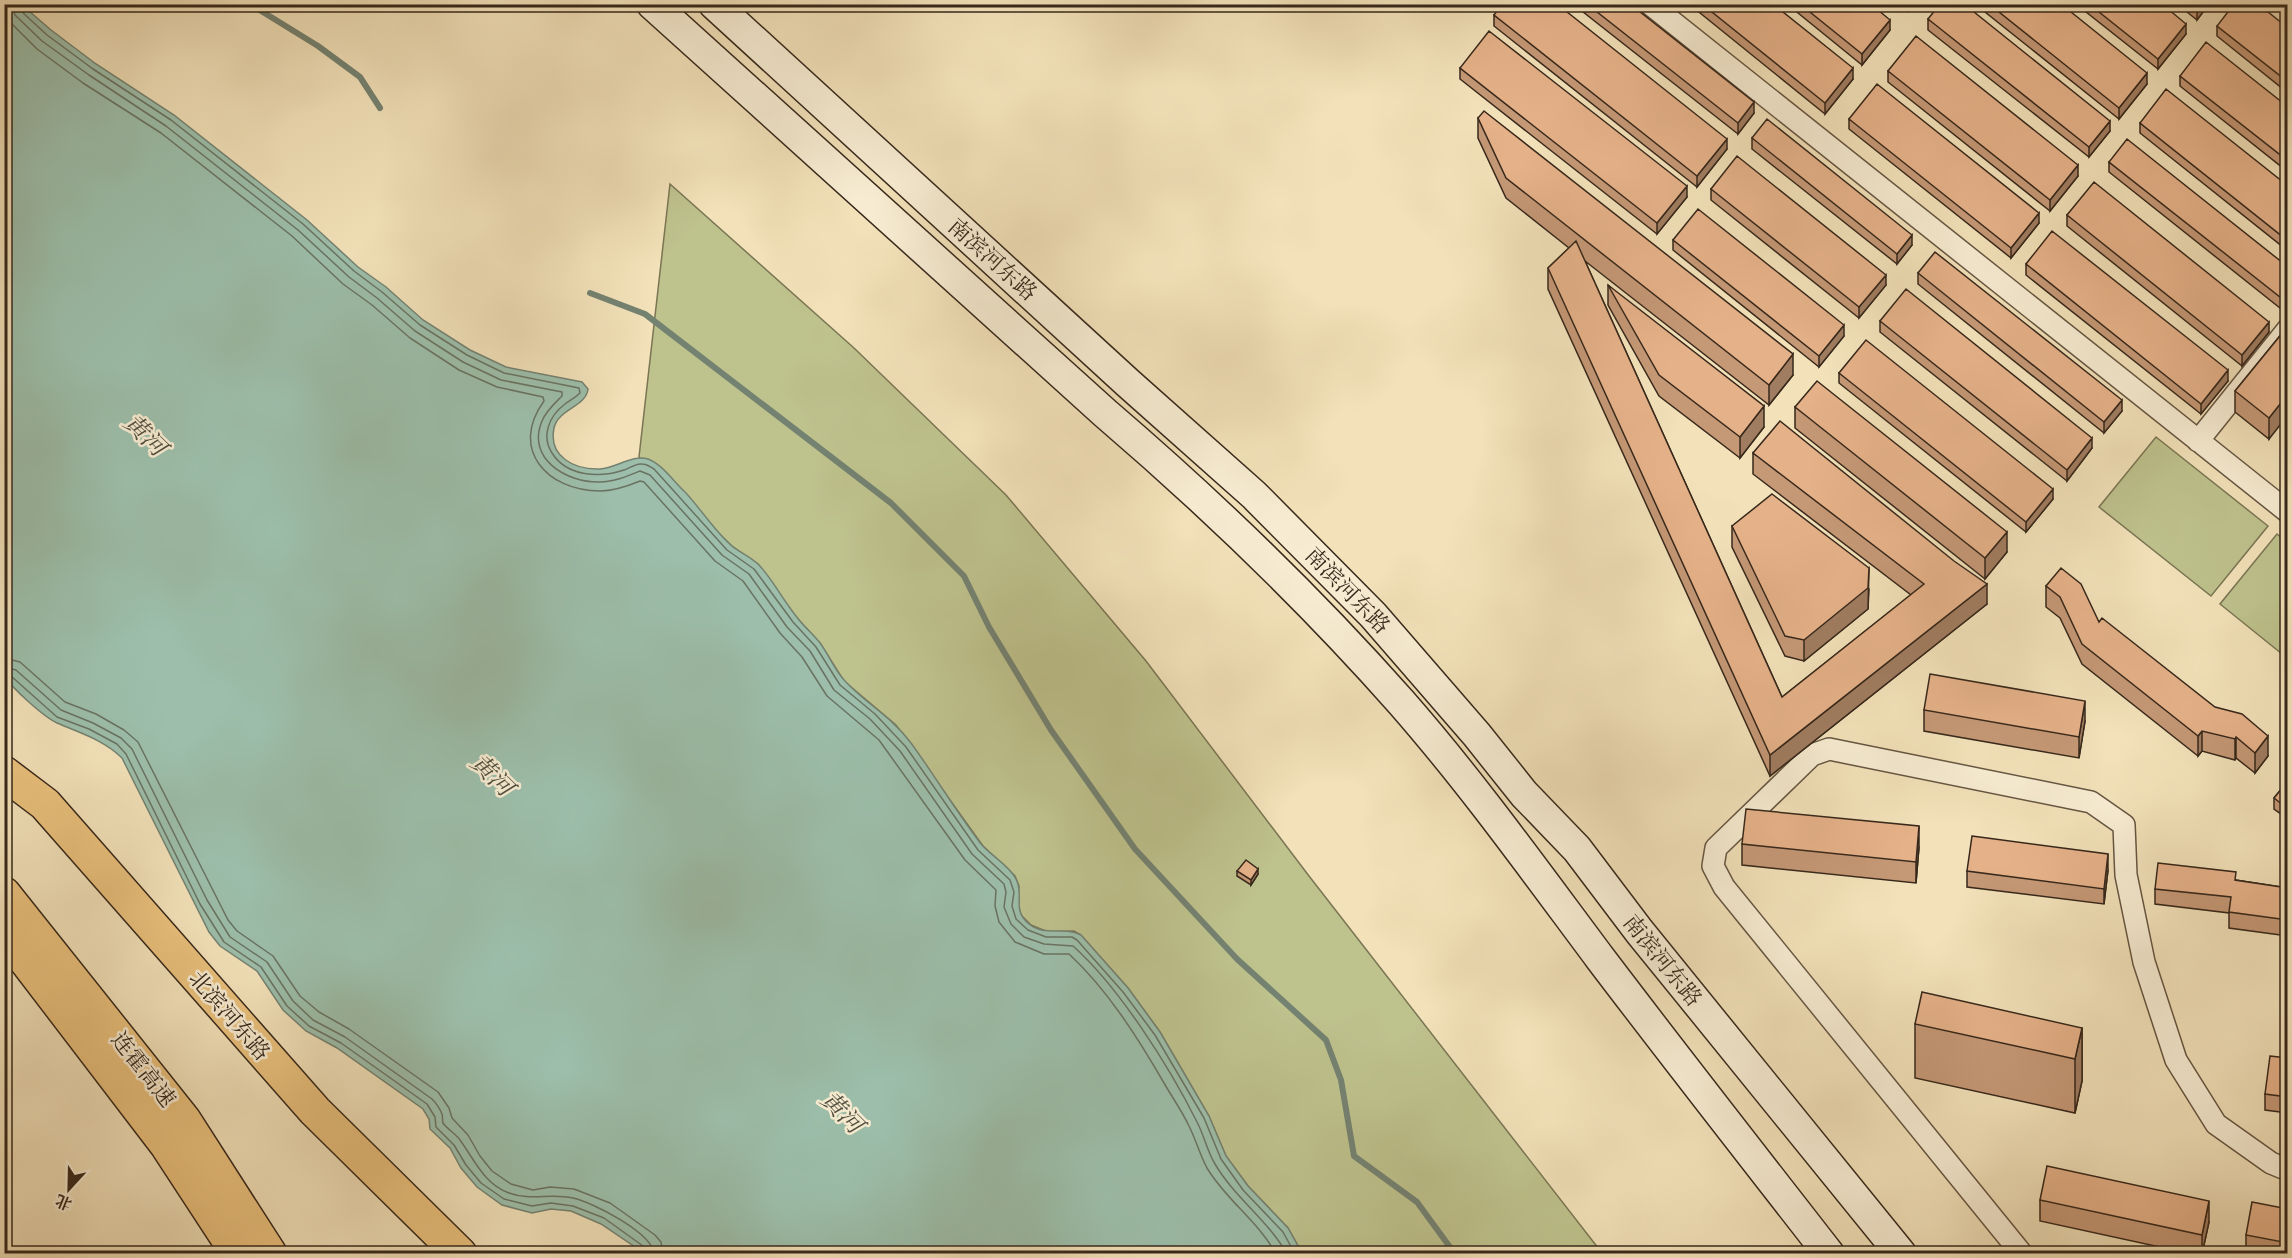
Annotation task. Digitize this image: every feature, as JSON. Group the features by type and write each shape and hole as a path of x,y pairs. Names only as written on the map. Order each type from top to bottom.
{"main road":[{"name":"南滨河东路","path":"652,4 1105,413 1169,468 1289,582 1346,642 1449,759 1601,960 1829,1254"},
{"name":"南滨河东路","path":"714,4 1128,383 1200,445 1314,554 1422,669 1524,794 1577,849 1639,931 1900,1254"},
{"name":"北滨河东路","path":"4,773 45,804 315,1112 460,1254"},
{"name":"连霍高速","path":"4,894 184,1120 270,1254"},
{"path":"1601,960 1639,931"},
{"name":"连霍高速","path":"4,932 166,1144 238,1254"},
{"path":"1686,1070 1744,1122 1850,1254"}],"street":[{"path":"1650,4 2198,441 2287,509"},
{"path":"2198,441 2288,329"},
{"path":"2022,1254 1724,887 1713,866 1716,848 1812,755 1829,749 2091,802 2124,825 2126,875 2144,962 2176,1060 2216,1124 2271,1163 2288,1170"}],"green space":[{"path":"670,184 854,348 1006,495 1146,661 1309,876 1602,1253 1302,1253 1288,1228 1248,1186 1226,1156 1209,1116 1160,1032 1128,988 1081,935 1074,931 1048,932 1031,925 1021,915 1018,905 1019,886 1015,876 983,846 896,725 844,681 820,643 797,618 758,564 732,546 639,457"},
{"path":"2156,437 2268,526 2211,596 2099,507"},
{"path":"2277,534 2287,542 2287,658 2220,604"}],"water":[{"name":"黄河","path":"4,5 22,5 96,64 174,115 307,220 358,267 386,287 423,320 470,350 506,367 582,382 588,389 586,395 561,416 554,428 553,438 559,454 573,464 591,469 606,468 636,458 653,461 685,492 726,541 759,565 799,620 820,643 841,677 903,734 981,844 1013,874 1018,885 1019,908 1029,924 1042,930 1068,931 1081,935 1128,988 1160,1032 1209,1116 1226,1156 1248,1186 1288,1228 1302,1253 644,1253 601,1224 571,1211 551,1209 532,1213 502,1205 477,1187 461,1168 450,1148 430,1129 429,1119 423,1109 337,1048 306,1031 283,1010 257,971 220,946 209,932 122,758 100,742 51,720 29,702 5,677"}],"building":[{"path":"1502,4 1557,4 1727,139 1697,176 1494,15"},
{"path":"1587,4 1630,4 1754,102 1738,123"},
{"path":"1702,4 1773,4 1853,68 1825,103"},
{"path":"1800,4 1871,4 1890,20 1862,54"},
{"path":"1940,4 1964,4 2110,121 2089,147 1928,19"},
{"path":"1989,4 2061,4 2147,73 2119,108"},
{"path":"2089,4 2162,4 2186,24 2158,59"},
{"path":"2190,4 2201,4 2197,10"},
{"path":"2234,4 2258,4 2288,28 2288,82 2217,26"},
{"path":"1489,31 1687,186 1657,223 1460,68"},
{"path":"1916,36 2078,165 2050,200 1888,71"},
{"path":"2206,42 2288,107 2288,161 2180,76"},
{"path":"1877,84 2039,213 2011,248 1849,119"},
{"path":"2166,89 2288,186 2288,241 2140,123"},
{"path":"1484,111 1793,354 1769,385 1506,178 1478,118"},
{"path":"1767,119 1912,235 1897,254 1752,138"},
{"path":"2127,139 2288,267 2288,298 2285,301 2109,162"},
{"path":"1737,156 1886,275 1859,307 1711,189"},
{"path":"2094,182 2269,322 2242,355 2067,215"},
{"path":"1698,209 1844,325 1819,356 1673,240"},
{"path":"2052,231 2228,370 2201,404 2026,264"},
{"path":"1576,241 1782,697 1924,584 1753,453 1780,421 1954,561 1987,584 1770,755 1548,268"},
{"path":"1935,252 2122,400 2104,422 1918,273"},
{"path":"1608,285 1764,406 1740,437 1659,375"},
{"path":"1906,289 2092,438 2067,470 1880,321"},
{"path":"2288,326 2288,394 2269,418 2235,391"},
{"path":"1866,340 2053,489 2026,522 1839,373"},
{"path":"1817,381 2007,532 1985,558 1795,407"},
{"path":"1772,494 1869,568 1868,588 1804,640 1785,636 1732,526"},
{"path":"2061,568 2081,584 2099,622 2102,618 2215,707 2242,714 2268,736 2255,753 2236,737 2235,739 2202,731 2198,736 2082,644 2060,597 2046,586"},
{"path":"1930,674 2085,701 2079,737 1924,710"},
{"path":"2288,781 2288,809 2274,798"},
{"path":"1746,809 1919,826 1916,862 1742,844"},
{"path":"1972,836 2108,854 2104,889 1967,871"},
{"path":"1246,860 1258,869 1251,880 1237,871"},
{"path":"2158,863 2236,872 2235,880 2288,888 2288,920 2229,912 2231,897 2155,889"},
{"path":"1922,992 2082,1028 2075,1059 1915,1024"},
{"path":"2270,1056 2288,1058 2288,1097 2265,1094"},
{"path":"2047,1166 2209,1201 2202,1235 2040,1200"},
{"path":"2252,1202 2288,1209 2288,1243 2246,1235"}],"waterway":[{"path":"250,4 318,46 360,77 380,108"},
{"path":"590,293 645,314 891,503 964,576 989,627 1051,730 1135,849 1237,959 1326,1040 1341,1080 1354,1156 1417,1202 1455,1254"}]}
